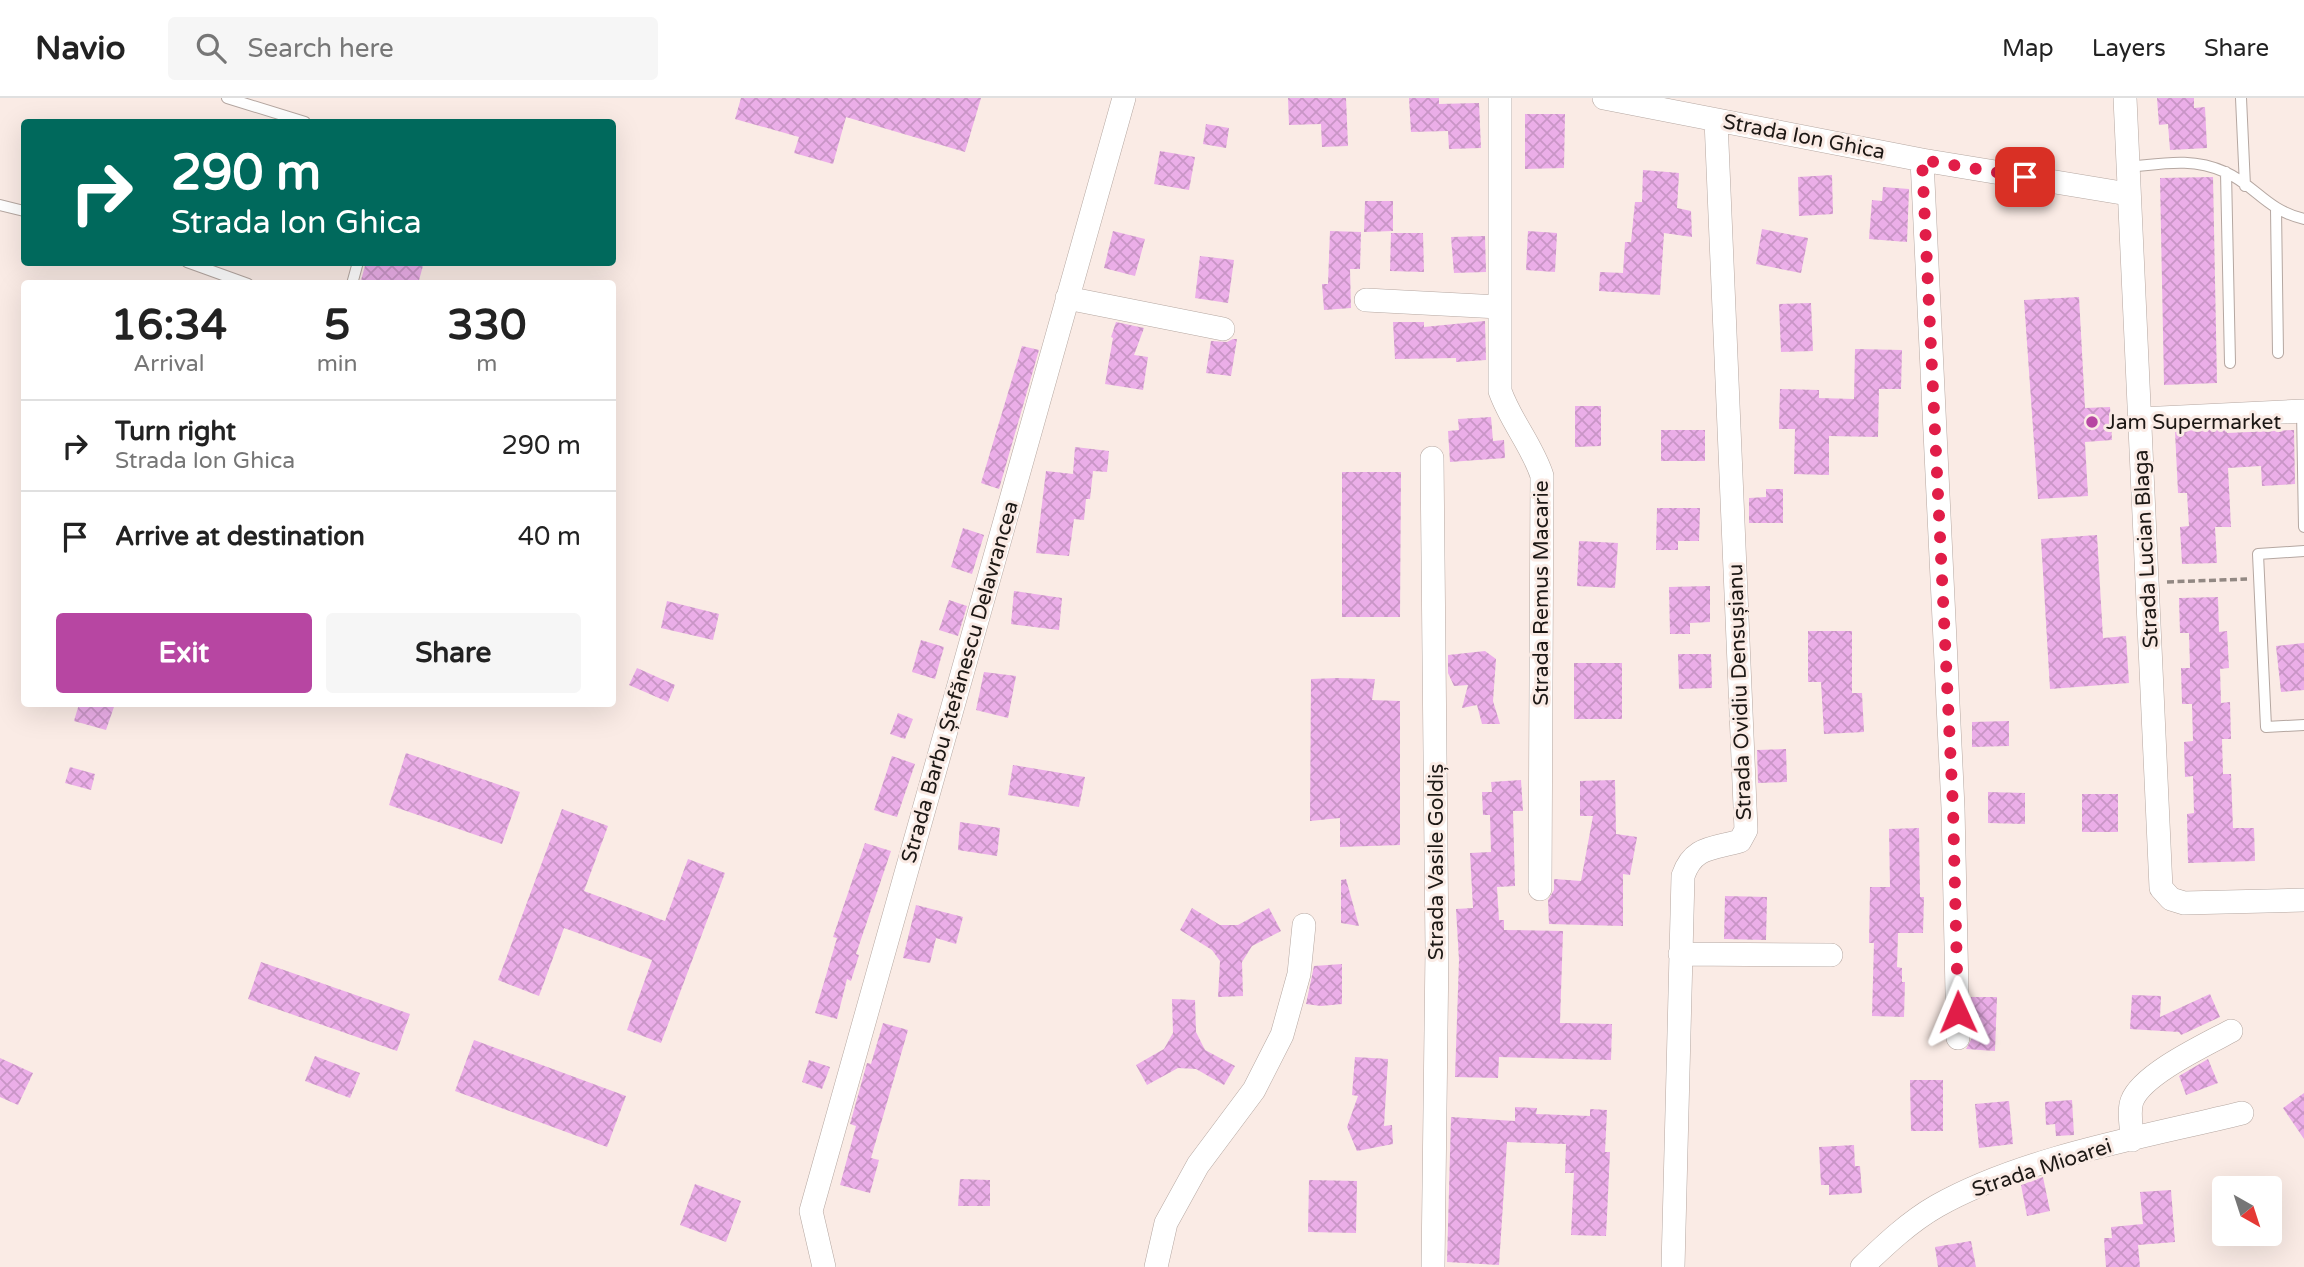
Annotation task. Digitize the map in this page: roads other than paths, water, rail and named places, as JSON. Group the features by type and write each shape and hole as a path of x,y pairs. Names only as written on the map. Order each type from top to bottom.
{"street":[{"name":"Strada Barbu Ștefănescu Delavrancea","path":"824,1267 811,1211 1124,98"},
{"name":"Strada Remus Macarie","path":"1500,98 1500,391 1505,405 1535,453 1542,476 1540,889"},
{"name":"Strada Ion Ghica","path":"1604,98 1922,160 2129,194"},
{"name":"Strada Lucian Blaga","path":"2125,98 2161,888 2171,899 2185,903 2304,900"},
{"name":"Strada Ovidiu Densușianu","path":"1673,1267 1683,876 1687,864 1695,854 1741,841 1746,830 1716,120"},
{"path":"1922,160 1953,808 1958,1038"},
{"path":"1068,298 1223,329"},
{"path":"1366,300 1499,307"},
{"path":"2140,419 2303,411"},
{"name":"Strada Vasile Goldiș","path":"1432,458 1437,950 1433,1267"},
{"path":"1156,1267 1166,1223 1198,1165 1254,1090 1282,1035 1299,974 1304,925"},
{"path":"1680,954 1831,955"},
{"path":"2132,1140 2132,1100 2143,1087 2172,1062 2231,1031"},
{"name":"Strada Mioarei","path":"1862,1267 1896,1236 1935,1207 1982,1184 2031,1167 2242,1113"}],"lane":[{"path":"227,98 295,119"},
{"path":"2241,98 2245,186"},
{"path":"2128,167 2188,161 2226,172 2276,209 2304,219"},
{"path":"2226,172 2230,363"},
{"path":"0,205 21,210"},
{"path":"2276,209 2278,353"},
{"path":"198,266 237,280"},
{"path":"2303,411 2304,527"},
{"path":"2304,551 2258,554 2266,727 2304,725"}],"place":[{"name":"Jam Supermarket","path":"2092,422"}]}
